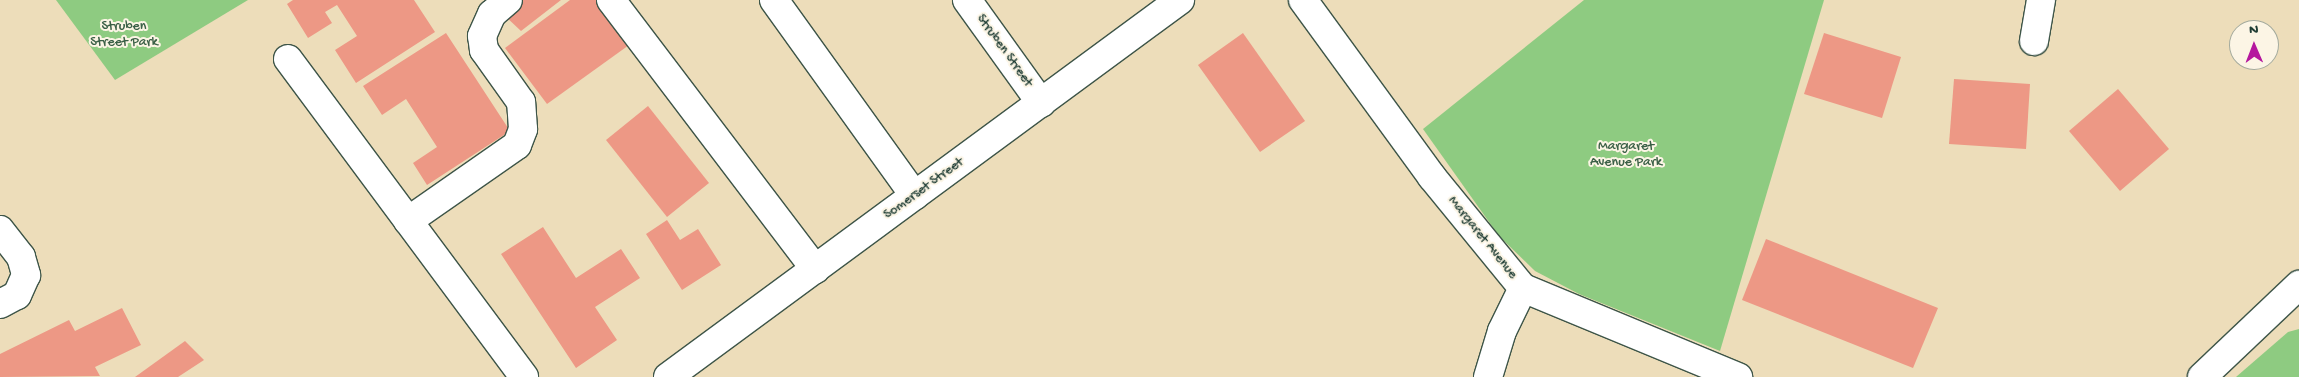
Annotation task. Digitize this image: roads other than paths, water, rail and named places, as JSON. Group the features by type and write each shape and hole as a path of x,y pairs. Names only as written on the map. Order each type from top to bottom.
{"street":[{"path":"408,221 517,145 523,129 521,102 484,50 482,36 492,14 508,0"},
{"path":"610,0 815,269"},
{"path":"774,0 914,196"},
{"name":"Struben Street","path":"967,0 1041,102"},
{"name":"Somerset Street","path":"668,377 1180,0"},
{"name":"Margaret Avenue","path":"1303,0 1432,177 1522,288 1731,376"},
{"path":"2034,41 2041,0"},
{"path":"288,58 524,377"},
{"path":"0,230 21,257 26,275 17,296 0,304"},
{"path":"2202,377 2299,284"},
{"path":"1488,377 1502,331 1522,288"}],"park label":[{"name":"Struben Street Park","path":"124,36"},
{"name":"Margaret Avenue Park","path":"1626,156"}]}
